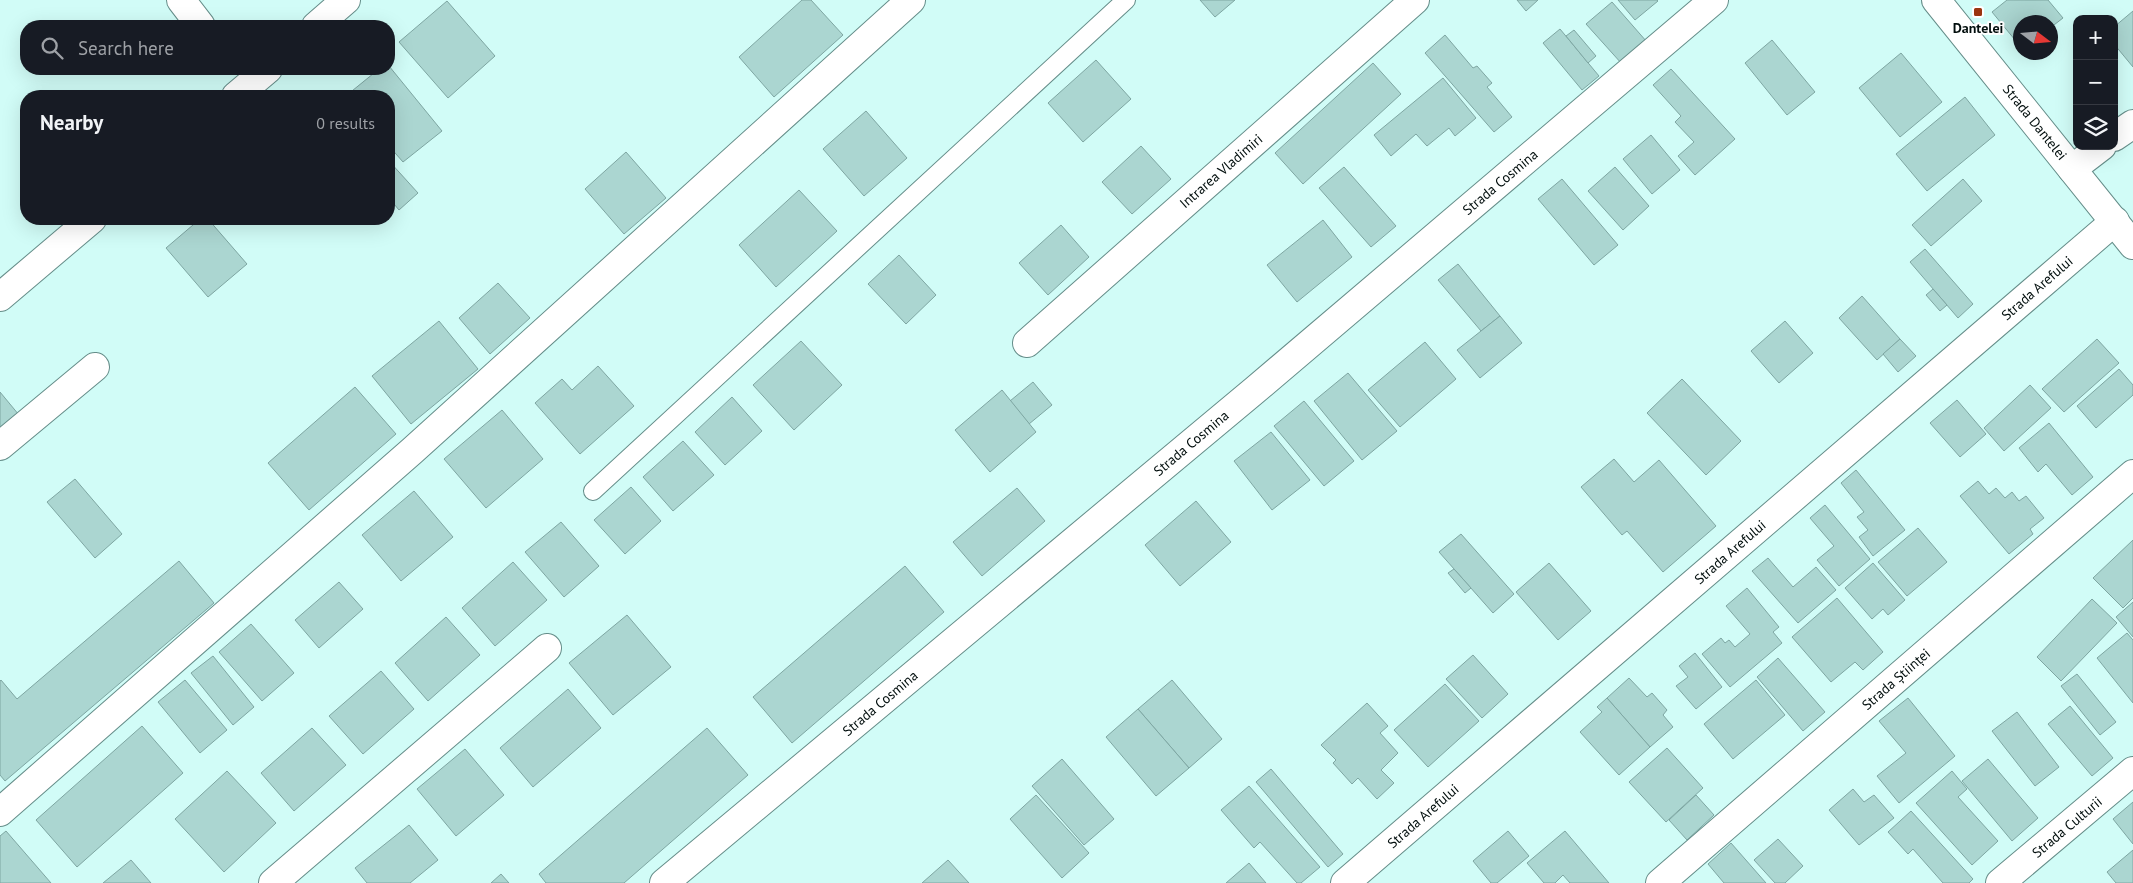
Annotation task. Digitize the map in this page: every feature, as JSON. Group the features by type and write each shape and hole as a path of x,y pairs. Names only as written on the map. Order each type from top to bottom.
{"street":[{"path":"180,0 196,20"},
{"path":"323,20 346,0"},
{"path":"0,812 461,408 911,0"},
{"name":"Intrarea Vladimiri","path":"1027,343 1415,0"},
{"name":"Strada Cosmina","path":"664,883 1255,390 1714,0"},
{"name":"Strada Dantelei","path":"1936,0 2133,245"},
{"path":"239,84 256,75"},
{"path":"2118,134 2133,124"},
{"path":"2072,169 2097,150"},
{"name":"Strada Arefului","path":"1345,883 2115,221"},
{"path":"0,297 85,225"},
{"path":"0,446 95,367"},
{"name":"Strada Științei","path":"1660,883 2133,474"},
{"path":"273,883 547,648"},
{"name":"Strada Culturii","path":"2000,883 2133,771"}],"lane":[{"path":"593,491 1126,0"}],"building":[{"path":"802,0 811,0 843,35 774,97 739,57"},
{"path":"1200,0 1235,0 1215,17"},
{"path":"1517,0 1538,0 1526,11"},
{"path":"1618,0 1657,0 1658,1 1635,20"},
{"path":"2007,0 2048,0 2063,18 2058,22 2058,15 2013,15 2013,38 1992,12"},
{"path":"447,1 495,56 448,98 399,42"},
{"path":"1612,2 1647,42 1622,64 1586,24"},
{"path":"2133,11 2133,67 2118,49 2118,24"},
{"path":"1560,29 1599,76 1582,90 1543,43"},
{"path":"1574,30 1596,56 1588,63 1566,36"},
{"path":"1445,35 1473,68 1477,66 1492,83 1487,87 1512,117 1494,132 1425,53"},
{"path":"1772,40 1815,92 1787,115 1745,63"},
{"path":"1901,53 1942,102 1900,137 1859,88"},
{"path":"1096,60 1131,99 1083,142 1048,103"},
{"path":"1373,63 1401,94 1303,184 1275,153"},
{"path":"1671,69 1735,139 1695,175 1678,156 1694,142 1675,122 1681,116 1653,85"},
{"path":"395,73 442,131 403,162 395,153 395,90 353,90 372,75 395,75"},
{"path":"1443,78 1476,118 1455,136 1449,128 1427,146 1416,134 1391,156 1374,135"},
{"path":"1965,97 1995,135 1927,191 1896,154"},
{"path":"866,111 907,158 864,196 823,149"},
{"path":"1651,135 1680,170 1652,194 1623,159"},
{"path":"1141,146 1171,179 1132,214 1102,182"},
{"path":"626,152 666,198 624,234 585,189"},
{"path":"1344,167 1396,226 1371,247 1319,188"},
{"path":"1615,167 1649,206 1623,230 1588,191"},
{"path":"395,168 418,193 399,210 395,205"},
{"path":"1562,179 1618,245 1594,265 1538,199"},
{"path":"1963,179 1982,201 1931,246 1912,225"},
{"path":"799,190 837,231 776,287 739,245"},
{"path":"1323,220 1352,257 1297,302 1267,265"},
{"path":"193,225 213,225 247,264 208,297 166,248"},
{"path":"1061,225 1089,257 1048,295 1019,263"},
{"path":"1925,249 1973,304 1958,318 1910,262"},
{"path":"899,255 936,295 906,324 868,284"},
{"path":"1458,264 1500,316 1481,331 1438,280"},
{"path":"498,283 530,318 490,354 459,318"},
{"path":"1933,289 1947,305 1940,311 1926,295"},
{"path":"1862,296 1900,339 1877,360 1839,318"},
{"path":"1500,316 1522,343 1480,378 1457,350"},
{"path":"439,321 478,369 411,424 372,376"},
{"path":"1785,321 1813,353 1779,383 1751,351"},
{"path":"1900,339 1916,356 1898,372 1883,354"},
{"path":"2097,339 2119,363 2064,412 2042,389"},
{"path":"801,341 842,385 794,430 753,385"},
{"path":"1425,342 1456,379 1400,427 1368,390"},
{"path":"598,366 634,406 580,454 535,403 562,379 572,390"},
{"path":"2119,369 2133,385 2133,395 2096,428 2077,406"},
{"path":"1348,373 1397,431 1362,460 1314,401"},
{"path":"1682,379 1741,441 1706,475 1647,413"},
{"path":"1033,382 1052,405 1029,424 1010,401"},
{"path":"2030,385 2051,408 2004,451 1984,428"},
{"path":"355,387 396,434 309,510 268,463"},
{"path":"1002,390 1036,432 990,472 955,430"},
{"path":"0,392 24,421 0,441"},
{"path":"732,397 762,431 725,465 695,432"},
{"path":"1957,400 1986,434 1960,457 1930,423"},
{"path":"1304,401 1354,461 1324,486 1274,426"},
{"path":"502,410 543,459 486,508 444,459"},
{"path":"2049,423 2093,477 2072,495 2046,464 2038,472 2019,448"},
{"path":"1271,432 1310,480 1272,510 1234,461"},
{"path":"683,441 714,475 673,511 643,477"},
{"path":"1614,459 1634,482 1659,460 1716,526 1663,572 1627,531 1622,535 1581,487"},
{"path":"1856,470 1905,530 1873,556 1859,537 1868,530 1857,517 1864,512 1841,483"},
{"path":"75,479 122,534 95,558 47,502"},
{"path":"1978,481 1989,494 1996,488 2005,498 2012,492 2019,501 2026,496 2044,518 2030,529 2033,534 2009,554 1960,496"},
{"path":"631,487 661,521 625,554 594,520"},
{"path":"1017,488 1045,521 982,576 953,542"},
{"path":"414,491 453,537 401,581 362,535"},
{"path":"1196,501 1231,542 1180,586 1145,545"},
{"path":"1825,505 1870,559 1839,586 1817,560 1834,546 1810,518"},
{"path":"561,522 599,566 564,597 525,552"},
{"path":"1918,528 1947,562 1907,596 1878,562"},
{"path":"1461,534 1514,594 1493,613 1439,552"},
{"path":"2133,540 2133,598 2123,608 2093,578"},
{"path":"1768,558 1793,587 1816,567 1836,590 1798,623 1752,571"},
{"path":"179,561 214,603 5,781 0,775 0,681 17,699"},
{"path":"513,562 547,600 495,646 462,608"},
{"path":"1549,563 1591,611 1558,640 1516,592"},
{"path":"1873,563 1905,600 1888,615 1883,609 1872,619 1845,588"},
{"path":"905,566 944,612 792,743 753,697"},
{"path":"1454,569 1471,588 1465,593 1448,573"},
{"path":"339,582 363,609 319,648 295,620"},
{"path":"1747,588 1779,627 1773,632 1782,643 1730,687 1702,654 1721,638 1725,643 1729,640 1735,647 1750,634 1726,606"},
{"path":"1837,598 1883,652 1863,670 1855,662 1831,682 1792,637"},
{"path":"2092,599 2117,623 2061,681 2037,657"},
{"path":"2133,602 2133,637 2116,617"},
{"path":"627,615 671,667 613,715 569,663"},
{"path":"446,617 480,655 428,701 395,663"},
{"path":"251,624 294,673 262,701 219,652"},
{"path":"2127,633 2133,640 2133,703 2097,658"},
{"path":"1695,653 1722,687 1696,709 1676,686 1688,677 1679,666"},
{"path":"1473,655 1508,694 1482,718 1446,679"},
{"path":"213,656 254,707 233,725 191,673"},
{"path":"1778,658 1825,712 1803,731 1757,677"},
{"path":"381,671 414,709 363,754 329,716"},
{"path":"2077,674 2116,722 2100,735 2061,686"},
{"path":"1629,678 1647,697 1652,693 1667,710 1663,715 1673,727 1650,747 1607,698"},
{"path":"185,680 227,730 200,753 158,702"},
{"path":"1172,680 1222,739 1189,768 1138,709"},
{"path":"1756,680 1785,715 1733,759 1704,724"},
{"path":"1445,684 1479,721 1428,767 1394,730"},
{"path":"568,689 601,728 533,787 500,748"},
{"path":"1607,698 1650,747 1619,775 1580,732 1602,712 1597,707"},
{"path":"1908,698 1955,756 1899,803 1877,776 1906,753 1879,721"},
{"path":"1367,703 1388,726 1380,733 1398,753 1381,770 1394,783 1377,799 1358,778 1352,784 1333,763 1336,760 1321,745"},
{"path":"2070,706 2113,758 2092,776 2048,724"},
{"path":"1138,709 1189,768 1156,796 1106,737"},
{"path":"2017,712 2059,767 2035,786 1992,731"},
{"path":"142,726 183,773 77,867 36,820"},
{"path":"312,728 346,765 294,811 261,773"},
{"path":"707,728 748,775 624,883 546,883 539,874"},
{"path":"1667,748 1703,788 1666,822 1629,782"},
{"path":"465,749 504,795 456,836 417,789"},
{"path":"1062,759 1114,819 1084,845 1032,786"},
{"path":"1988,759 2038,818 2012,841 1962,781"},
{"path":"1271,769 1343,854 1328,867 1256,782"},
{"path":"227,771 276,823 224,872 175,819"},
{"path":"1952,771 1967,789 1958,797 1998,841 1972,865 1916,803"},
{"path":"1249,786 1320,867 1301,883 1297,883 1260,842 1254,848 1221,810"},
{"path":"1853,789 1864,802 1874,795 1894,818 1859,845 1829,810"},
{"path":"1036,795 1089,853 1062,878 1010,819"},
{"path":"1696,795 1714,815 1687,840 1669,820"},
{"path":"2133,802 2133,844 2113,819"},
{"path":"1911,811 1973,879 1969,883 1943,883 1913,849 1908,854 1888,832"},
{"path":"409,825 438,860 410,883 367,883 355,868"},
{"path":"6,831 51,883 0,883 0,836"},
{"path":"1508,831 1529,856 1497,883 1491,883 1473,861"},
{"path":"1565,831 1609,883 1570,883 1563,875 1555,883 1544,883 1527,863"},
{"path":"1778,839 1803,866 1785,883 1775,883 1754,860"},
{"path":"1731,843 1766,883 1724,883 1708,864"},
{"path":"2133,850 2133,883 2116,883 2107,872"},
{"path":"131,860 151,883 103,883"},
{"path":"948,860 969,883 922,883"},
{"path":"1249,863 1266,883 1226,883"},
{"path":"501,874 509,883 491,883"}],"place":[{"name":"Dantelei","path":"1978,12"}]}
